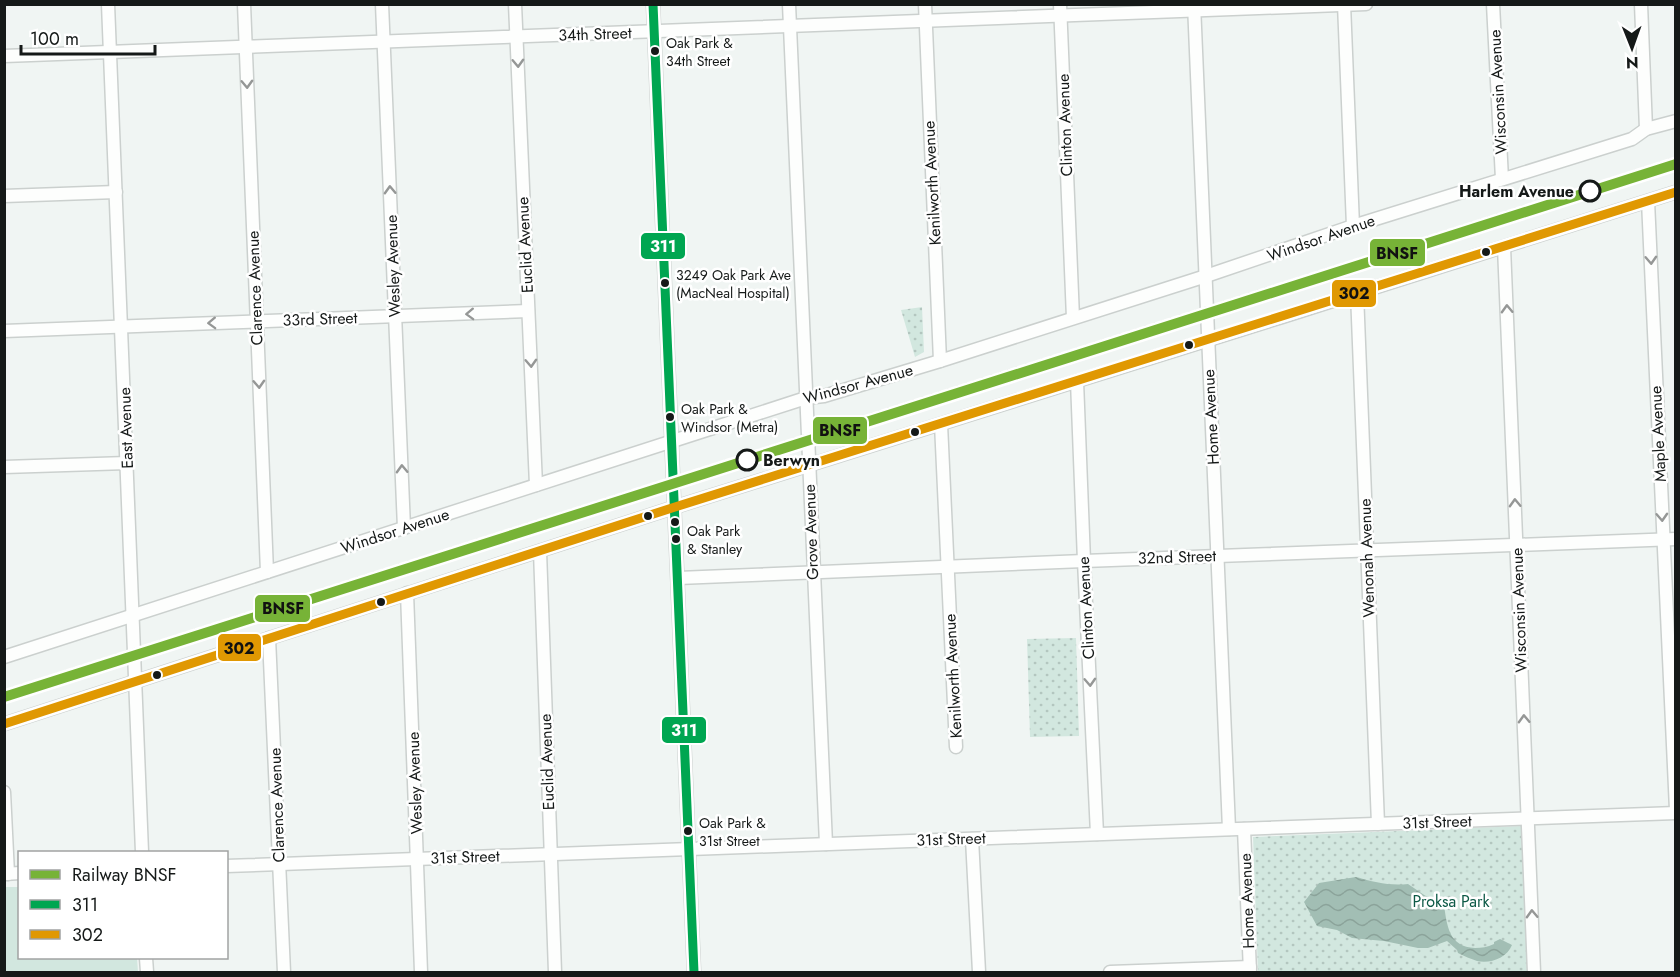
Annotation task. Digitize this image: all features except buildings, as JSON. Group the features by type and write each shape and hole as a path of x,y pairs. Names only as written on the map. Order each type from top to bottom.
{"street":[{"name":"East Avenue","path":"108,4 142,851"},
{"name":"Clarence Avenue","path":"244,4 267,572"},
{"name":"Wesley Avenue","path":"382,4 404,528"},
{"name":"Euclid Avenue","path":"515,4 536,485"},
{"path":"654,4 694,972"},
{"name":"Grove Avenue","path":"789,4 826,844"},
{"name":"Kenilworth Avenue","path":"925,4 940,361"},
{"name":"34th Street","path":"4,57 925,22 1060,10 1366,4"},
{"name":"Wisconsin Avenue","path":"1493,4 1502,179"},
{"path":"1641,4 1646,129"},
{"path":"1344,5 1353,226"},
{"name":"Home Avenue","path":"1194,8 1229,830"},
{"name":"Clinton Avenue","path":"1060,10 1073,318"},
{"name":"Windsor Avenue","path":"4,657 806,398 824,396 940,361 1206,276 1353,226 1632,139 1646,129 1676,121"},
{"path":"4,196 116,192"},
{"path":"4,724 675,507 1676,192"},
{"name":"Maple Avenue","path":"1648,201 1669,539 1676,811"},
{"name":"Wisconsin Avenue","path":"1504,247 1534,972"},
{"name":"Wenonah Avenue","path":"1357,292 1378,824"},
{"name":"33rd Street","path":"4,331 528,312"},
{"name":"Clinton Avenue","path":"1077,381 1097,834"},
{"name":"Kenilworth Avenue","path":"941,424 956,747"},
{"path":"4,467 127,463"},
{"name":"32nd Street","path":"678,578 1669,539"},
{"name":"Euclid Avenue","path":"540,551 555,972"},
{"name":"Wesley Avenue","path":"407,593 422,972"},
{"name":"Clarence Avenue","path":"270,638 284,972"},
{"path":"4,792 11,874"},
{"name":"31st Street","path":"228,866 1528,819 1676,811"},
{"name":"Home Avenue","path":"1244,829 1250,970"},
{"path":"972,839 979,972"},
{"path":"1110,972 1250,970"}],"green space":[{"path":"922,307 924,352 915,357 901,310"},
{"path":"1076,638 1079,736 1030,737 1027,639"},
{"name":"Proksa Park","path":"1522,826 1527,972 1258,972 1253,837"},
{"path":"4,887 18,887 18,959 137,959 138,972 5,972"}],"water":[{"path":"1356,877 1388,884 1408,884 1433,901 1444,905 1451,934 1466,947 1482,948 1500,939 1512,945 1510,950 1502,957 1482,962 1458,953 1447,941 1428,948 1418,948 1384,941 1352,938 1337,930 1317,926 1304,902 1319,883"}],"railway":[{"path":"4,691 1676,158"}],"rail line":[{"name":"BNSF","path":"4,697 1676,164"}],"transit line":[{"name":"311","path":"653,4 694,972"},
{"name":"302","path":"4,724 675,507 1676,192"}],"place":[{"name":"Oak Park & 34th Street","path":"655,51"},
{"name":"Harlem Avenue","path":"1590,191"},
{"name":"3249 Oak Park Ave (MacNeal Hospital)","path":"665,283"},
{"name":"Oak Park & Windsor (Metra)","path":"670,417"},
{"name":"Berwyn","path":"747,460"},
{"name":"Oak Park & Stanley","path":"676,539"},
{"name":"Oak Park & 31st Street","path":"688,831"}]}
